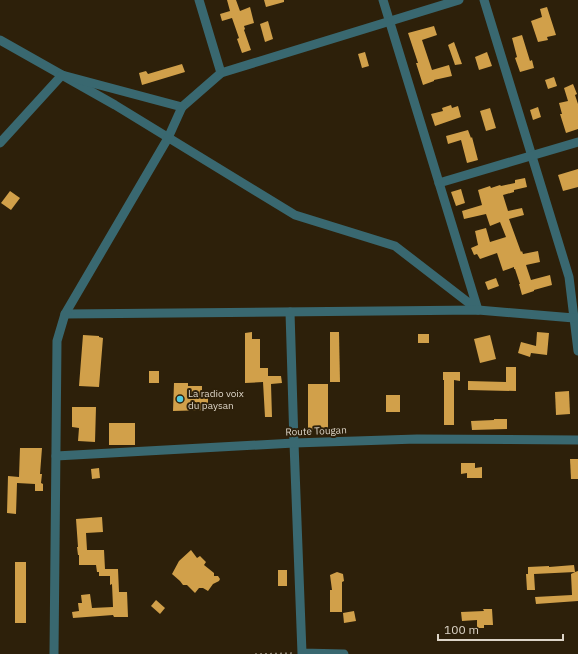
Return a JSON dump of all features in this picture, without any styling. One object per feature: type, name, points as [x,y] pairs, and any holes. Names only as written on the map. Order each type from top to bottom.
[{"type":"street","points":[[199,0],[222,73]]},
{"type":"street","points":[[383,0],[478,310]]},
{"type":"street","points":[[54,654],[57,341],[65,314],[168,138],[182,107],[222,73],[459,0]]},
{"type":"street","points":[[484,0],[569,277],[578,351]]},
{"type":"street","points":[[0,40],[115,105],[295,215],[395,246],[478,310]]},
{"type":"street","points":[[62,75],[182,107]]},
{"type":"street","points":[[0,143],[62,75]]},
{"type":"street","points":[[439,183],[578,142]]},
{"type":"street","points":[[65,314],[478,310],[574,318]]},
{"type":"street","points":[[290,312],[302,653],[344,654]]},
{"type":"street","name":"Route Tougan","points":[[56,456],[294,442],[418,439],[578,440]]},
{"type":"path","points":[[254,654],[302,653]]},
{"type":"building","points":[[227,0],[236,0],[240,11],[250,7],[254,23],[244,26],[244,30],[251,50],[242,53],[237,39],[239,38],[232,18],[222,21],[220,14],[230,11]]},
{"type":"building","points":[[264,0],[284,0],[284,2],[266,7]]},
{"type":"building","points":[[547,7],[556,35],[547,37],[548,40],[538,42],[531,21],[542,17],[540,9]]},
{"type":"building","points":[[268,21],[273,39],[265,42],[260,24]]},
{"type":"building","points":[[434,26],[437,35],[422,40],[432,70],[449,65],[452,76],[434,80],[423,85],[416,63],[418,63],[408,33]]},
{"type":"building","points":[[522,35],[530,61],[532,60],[534,68],[520,72],[515,58],[517,57],[512,38]]},
{"type":"building","points":[[454,42],[462,64],[455,65],[448,45]]},
{"type":"building","points":[[365,52],[369,66],[362,68],[358,54]]},
{"type":"building","points":[[487,52],[492,66],[479,70],[475,57]]},
{"type":"building","points":[[182,64],[185,72],[142,85],[139,73],[146,71],[148,74]]},
{"type":"building","points":[[554,77],[557,86],[548,89],[545,80]]},
{"type":"building","points":[[573,84],[577,94],[575,95],[578,104],[578,129],[566,133],[560,114],[562,114],[559,103],[568,101],[564,88]]},
{"type":"building","points":[[451,105],[452,108],[458,106],[461,117],[435,126],[431,114],[443,111],[442,108]]},
{"type":"building","points":[[538,107],[541,117],[533,120],[530,110]]},
{"type":"building","points":[[490,108],[496,128],[486,131],[480,111]]},
{"type":"building","points":[[468,130],[471,138],[472,137],[478,160],[467,163],[461,140],[448,144],[446,136]]},
{"type":"building","points":[[578,169],[578,187],[563,191],[558,175]]},
{"type":"building","points":[[525,178],[527,187],[514,190],[514,192],[503,195],[508,211],[522,208],[524,215],[509,219],[521,252],[522,251],[523,254],[538,251],[540,262],[526,265],[531,280],[550,275],[552,285],[522,295],[514,267],[503,271],[497,253],[480,259],[477,254],[474,255],[471,248],[478,245],[475,231],[486,228],[490,242],[506,237],[500,222],[490,226],[486,214],[464,219],[462,211],[482,205],[478,190],[490,186],[491,188],[515,183],[515,180]]},
{"type":"building","points":[[461,189],[465,203],[456,206],[451,192]]},
{"type":"building","points":[[10,191],[20,198],[11,210],[1,203]]},
{"type":"building","points":[[496,278],[499,286],[488,290],[485,282]]},
{"type":"building","points":[[252,332],[252,339],[260,339],[260,368],[268,368],[268,376],[281,376],[282,383],[271,384],[272,417],[265,417],[263,382],[245,383],[245,333]]},
{"type":"building","points":[[330,332],[339,332],[340,382],[330,382]]},
{"type":"building","points":[[537,332],[549,333],[547,355],[531,353],[530,357],[518,353],[521,342],[536,346]]},
{"type":"building","points":[[418,334],[429,334],[429,343],[418,343]]},
{"type":"building","points":[[83,335],[99,336],[103,338],[99,387],[79,386]]},
{"type":"building","points":[[490,335],[496,359],[480,363],[474,339]]},
{"type":"building","points":[[506,367],[516,367],[516,391],[468,390],[468,381],[506,382]]},
{"type":"building","points":[[149,371],[159,371],[159,383],[149,383]]},
{"type":"building","points":[[443,372],[460,372],[460,381],[454,380],[454,425],[444,425]]},
{"type":"building","points":[[174,383],[188,383],[188,386],[202,386],[202,391],[208,391],[208,410],[173,411]]},
{"type":"building","points":[[308,384],[328,384],[328,430],[308,430]]},
{"type":"building","points":[[569,391],[570,414],[556,415],[555,392]]},
{"type":"building","points":[[386,395],[400,395],[400,412],[386,412]]},
{"type":"building","points":[[72,407],[96,407],[95,442],[78,441],[79,428],[72,427]]},
{"type":"building","points":[[507,419],[507,429],[472,430],[471,421]]},
{"type":"building","points":[[109,423],[135,423],[135,445],[109,445]]},
{"type":"building","points":[[20,448],[42,448],[40,474],[42,474],[41,483],[43,484],[43,491],[35,491],[35,484],[17,483],[16,514],[7,513],[8,476],[19,477]]},
{"type":"building","points":[[570,459],[578,459],[578,479],[571,479]]},
{"type":"building","points":[[461,463],[475,463],[475,468],[482,467],[482,478],[467,478],[467,473],[461,474]]},
{"type":"building","points":[[99,468],[100,478],[92,479],[91,469]]},
{"type":"building","points":[[102,517],[103,532],[86,533],[87,550],[104,550],[105,569],[118,569],[119,592],[127,592],[128,617],[114,617],[113,615],[73,618],[72,612],[79,611],[78,603],[82,603],[81,595],[90,594],[92,608],[113,607],[112,584],[110,585],[110,576],[99,576],[96,565],[79,565],[76,519]]},
{"type":"building","points":[[191,550],[197,558],[200,556],[206,562],[204,565],[214,573],[214,576],[218,576],[220,579],[213,584],[208,591],[203,588],[199,588],[195,593],[187,585],[183,585],[172,574],[179,561]]},
{"type":"building","points":[[15,562],[26,562],[26,623],[15,623]]},
{"type":"building","points":[[574,565],[575,572],[534,574],[535,590],[527,590],[526,574],[528,574],[528,567]]},
{"type":"building","points":[[278,570],[287,570],[287,586],[278,586]]},
{"type":"building","points":[[578,571],[578,601],[536,604],[535,597],[572,595],[571,574]]},
{"type":"building","points":[[337,572],[343,574],[344,581],[342,582],[342,612],[330,612],[330,590],[332,590],[330,575]]},
{"type":"building","points":[[156,600],[165,608],[160,614],[151,606]]},
{"type":"building","points":[[483,609],[492,609],[493,625],[484,625],[484,628],[477,628],[477,620],[462,621],[461,612],[484,611]]},
{"type":"building","points":[[354,611],[356,621],[344,623],[343,613]]},
{"type":"place","name":"La radio voix du paysan","points":[[180,399]]}]
